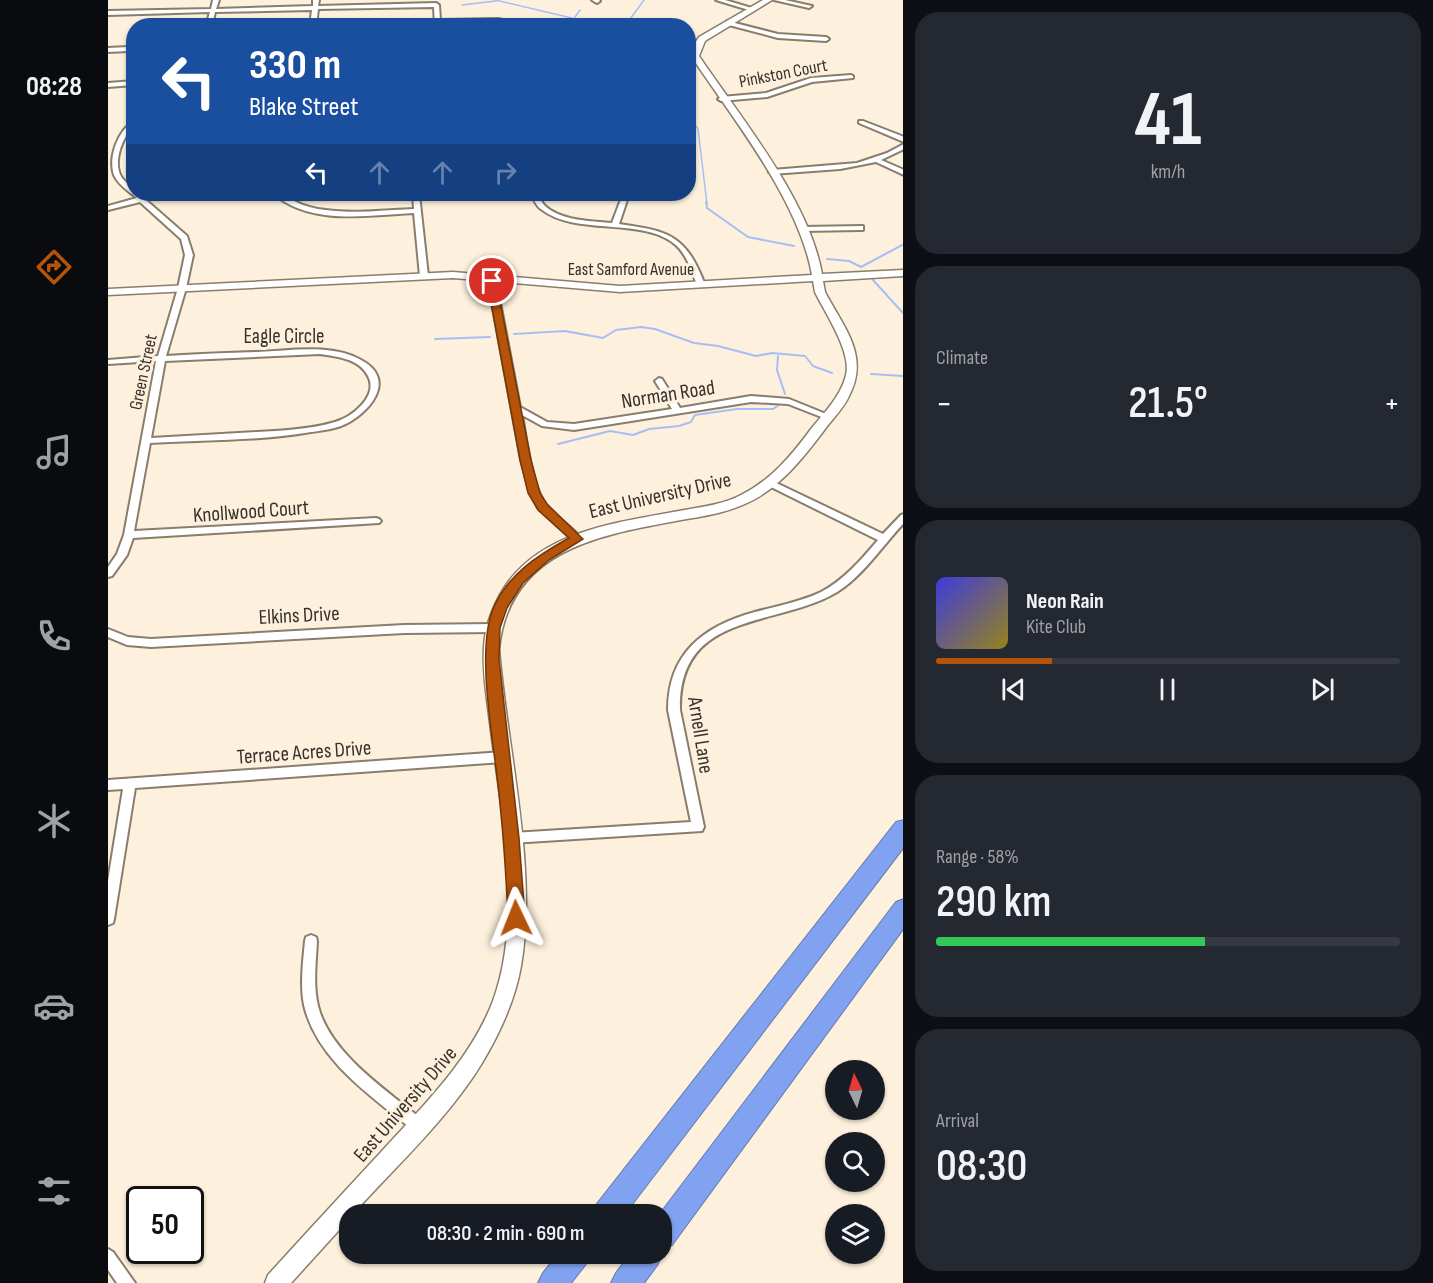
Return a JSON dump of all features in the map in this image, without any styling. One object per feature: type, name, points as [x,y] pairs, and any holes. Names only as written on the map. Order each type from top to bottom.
[{"type":"highway","points":[[614,1204],[903,829]]},
{"type":"highway","points":[[672,1221],[903,909]]},
{"type":"highway","points":[[554,1283],[568,1264]]},
{"type":"highway","points":[[626,1283],[640,1264]]},
{"type":"main road","name":"East University Drive","points":[[696,49],[702,39],[768,0]]},
{"type":"main road","name":"East University Drive","points":[[276,1283],[454,1088],[469,1068],[492,1026],[504,997],[516,930],[512,838],[492,659],[494,628],[500,607],[518,580],[544,557],[577,539],[608,529],[730,505],[747,498],[770,483],[846,392],[853,366],[849,347],[821,296],[816,279],[814,256],[803,229],[787,195],[772,172],[696,66]]},
{"type":"main road","name":"East Samford Avenue","points":[[108,292],[424,276],[490,276],[594,289],[903,273]]},
{"type":"street","points":[[212,18],[216,0]]},
{"type":"street","points":[[314,18],[316,0]]},
{"type":"street","points":[[719,0],[752,9]]},
{"type":"street","points":[[777,0],[808,6]]},
{"type":"street","points":[[108,13],[435,5],[437,18]]},
{"type":"street","points":[[727,23],[778,36],[826,39]]},
{"type":"street","points":[[108,50],[126,49]]},
{"type":"street","name":"Pinkston Court","points":[[721,99],[767,95],[811,80],[851,76]]},
{"type":"street","points":[[108,84],[126,83]]},
{"type":"street","points":[[861,122],[903,140]]},
{"type":"street","name":"Green Street","points":[[126,129],[115,166],[117,176],[126,185]]},
{"type":"street","points":[[772,172],[851,165],[877,160],[903,146]]},
{"type":"street","points":[[877,160],[903,173]]},
{"type":"street","points":[[108,208],[126,200]]},
{"type":"street","name":"Green Street","points":[[108,574],[122,555],[129,535],[161,359],[182,288],[189,255],[188,246],[174,228],[144,201]]},
{"type":"street","points":[[289,201],[299,207],[320,212],[417,211]]},
{"type":"street","points":[[416,201],[424,276]]},
{"type":"street","points":[[538,201],[541,207],[556,216],[653,231],[673,239],[688,255],[701,285]]},
{"type":"street","points":[[615,225],[624,201]]},
{"type":"street","points":[[803,229],[860,228]]},
{"type":"street","points":[[490,276],[534,493],[542,507],[577,539]]},
{"type":"street","name":"Eagle Circle","points":[[108,362],[303,352],[338,354],[360,362],[370,371],[375,381],[374,392],[364,408],[352,418],[316,430],[145,441]]},
{"type":"street","points":[[659,381],[678,411]]},
{"type":"street","name":"Norman Road","points":[[516,408],[545,424],[574,427],[751,399],[789,402],[827,416]]},
{"type":"street","points":[[770,483],[883,538]]},
{"type":"street","name":"Arnell Lane","points":[[512,838],[698,827],[674,709],[676,682],[682,665],[699,644],[724,627],[753,616],[814,599],[832,590],[864,563],[903,517]]},
{"type":"street","name":"Knollwood Court","points":[[129,535],[376,522]]},
{"type":"street","name":"Elkins Drive","points":[[108,633],[127,641],[151,643],[404,629],[494,628]]},
{"type":"street","name":"Terrace Acres Drive","points":[[108,785],[503,758]]},
{"type":"street","points":[[108,919],[130,783]]},
{"type":"street","points":[[311,941],[309,978],[311,1008],[323,1035],[341,1059],[418,1126]]},
{"type":"street","points":[[108,1257],[127,1283]]},
{"type":"waterway","points":[[495,0],[572,18]]},
{"type":"waterway","points":[[631,18],[644,0]]},
{"type":"waterway","points":[[462,5],[496,1]]},
{"type":"waterway","points":[[575,17],[580,10]]},
{"type":"waterway","points":[[696,126],[707,204]]},
{"type":"waterway","points":[[706,202],[707,208],[748,237],[794,246]]},
{"type":"waterway","points":[[827,259],[849,261],[861,267],[903,245]]},
{"type":"waterway","points":[[873,280],[903,313]]},
{"type":"waterway","points":[[514,334],[565,331],[603,338],[616,330],[641,327],[655,329],[694,343],[718,346],[756,356],[772,353],[805,356],[813,366],[832,373]]},
{"type":"waterway","points":[[435,339],[490,337]]},
{"type":"waterway","points":[[778,356],[777,370],[785,394]]},
{"type":"waterway","points":[[871,374],[903,376]]},
{"type":"waterway","points":[[558,444],[610,431],[633,435],[649,429],[679,426],[691,422],[695,415],[737,409],[773,409],[779,405]]},
{"type":"route","points":[[492,281],[534,493],[542,507],[577,539],[544,557],[511,588],[496,617],[492,638],[492,659],[512,838],[516,918]]}]
